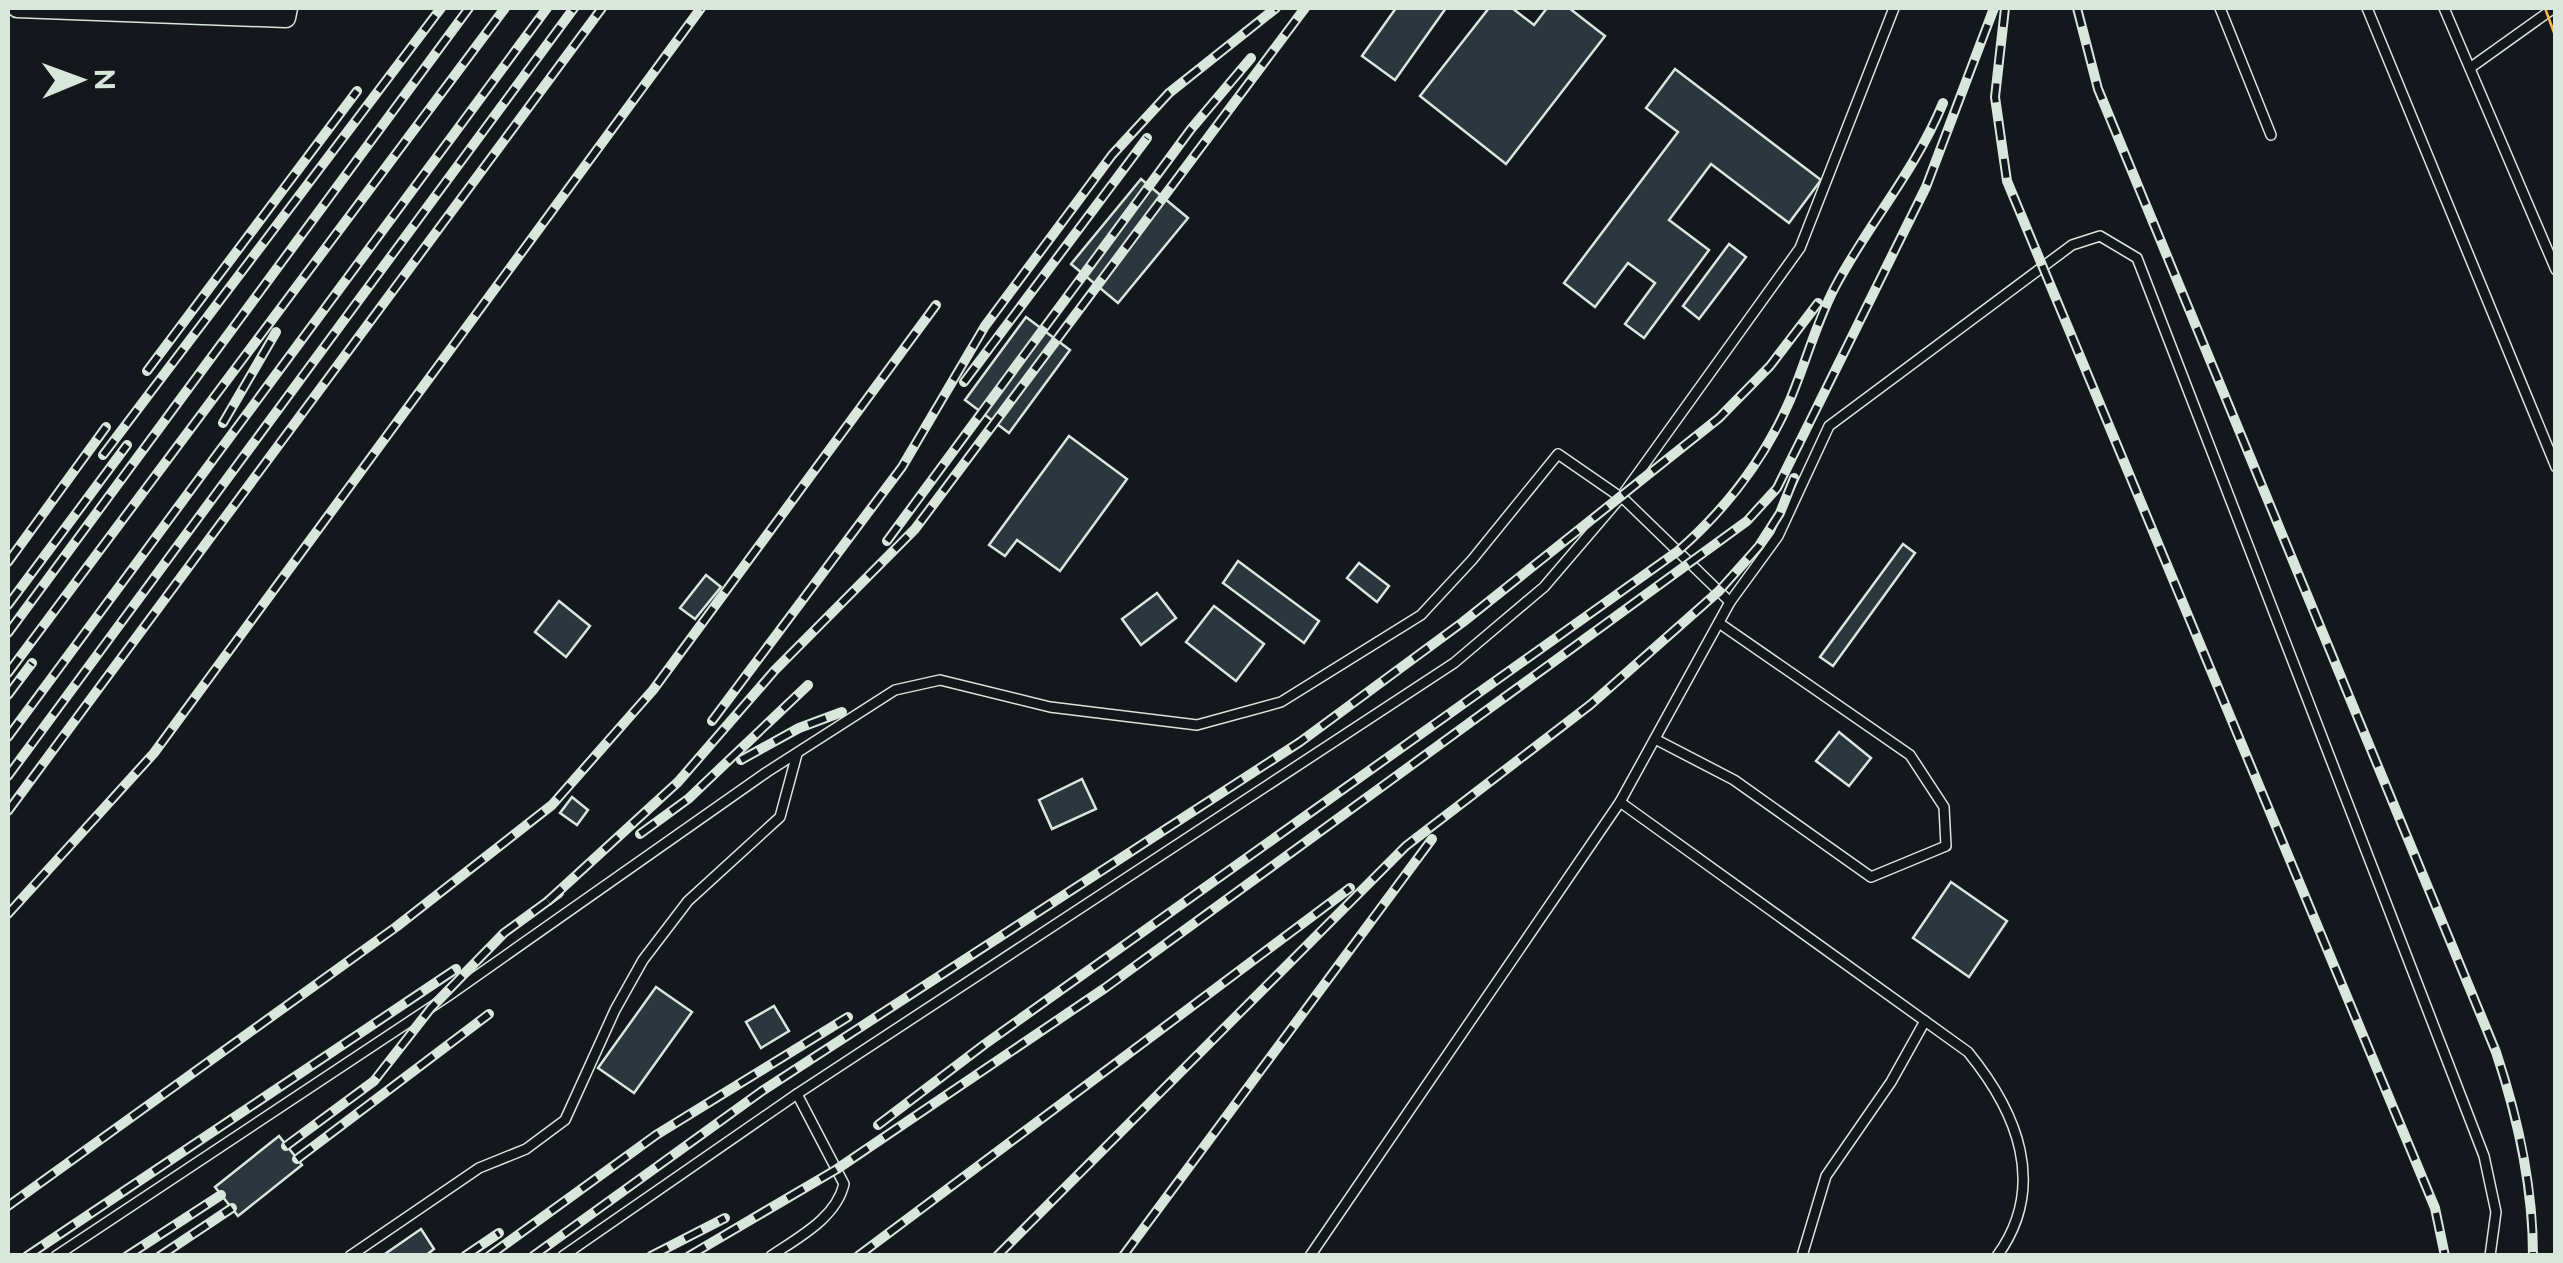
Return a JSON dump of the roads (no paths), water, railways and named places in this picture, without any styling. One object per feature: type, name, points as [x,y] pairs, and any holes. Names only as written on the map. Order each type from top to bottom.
[{"type":"street","points":[[17,8],[287,13]]},
{"type":"lane","points":[[563,1256],[797,1094],[1454,663],[1544,587],[1621,498],[1800,248],[1894,8]]},
{"type":"lane","points":[[2220,8],[2271,136]]},
{"type":"lane","points":[[2367,8],[2440,195],[2556,467]]},
{"type":"lane","points":[[2444,8],[2556,270]]},
{"type":"lane","points":[[2470,68],[2554,8]]},
{"type":"lane","points":[[1310,1256],[1620,802],[1730,602],[1778,536],[1829,426],[2072,246],[2100,236],[2137,258],[2484,1156],[2496,1212],[2490,1256]]},
{"type":"lane","points":[[56,1256],[448,996],[895,690],[940,680],[1050,707],[1197,726],[1281,702],[1421,615],[1472,560],[1558,454],[1621,498],[1730,602]]},
{"type":"lane","points":[[1654,739],[1734,780],[1871,877],[1946,846],[1944,807],[1910,756],[1719,623]]},
{"type":"lane","points":[[350,1256],[479,1168],[526,1148],[566,1120],[615,1010],[643,960],[688,901],[780,817],[798,753]]},
{"type":"lane","points":[[1620,802],[1968,1052],[1997,1088],[2019,1137],[2023,1194],[2015,1231],[1997,1256]]},
{"type":"lane","points":[[1802,1256],[1826,1176],[1891,1082],[1925,1022]]},
{"type":"lane","points":[[772,1256],[817,1224],[840,1199],[844,1184],[797,1094]]},
{"type":"railway","points":[[103,455],[441,8]]},
{"type":"railway","points":[[8,633],[469,8]]},
{"type":"railway","points":[[8,673],[505,8]]},
{"type":"railway","points":[[8,737],[547,8]]},
{"type":"railway","points":[[8,776],[574,8]]},
{"type":"railway","points":[[8,811],[602,8]]},
{"type":"railway","points":[[8,914],[154,753],[701,8]]},
{"type":"railway","points":[[712,721],[902,467],[985,326],[1112,155],[1169,93],[1276,8]]},
{"type":"railway","points":[[548,901],[678,782],[775,670],[915,529],[1305,8]]},
{"type":"railway","points":[[689,1256],[837,1169],[1105,988],[1747,521],[1777,488],[1926,187],[1994,8]]},
{"type":"railway","points":[[2005,8],[1995,97],[2007,181],[2435,1208],[2445,1256]]},
{"type":"railway","points":[[2077,8],[2098,89],[2496,1052],[2523,1152],[2533,1256]]},
{"type":"railway","points":[[887,541],[1191,129],[1251,58]]},
{"type":"railway","points":[[147,371],[357,91]]},
{"type":"railway","points":[[878,1125],[985,1044],[1696,535],[1743,482],[1768,443],[1790,400],[1835,287],[1919,151],[1943,103]]},
{"type":"railway","points":[[964,382],[1147,138]]},
{"type":"railway","points":[[533,1256],[762,1091],[1300,742],[1463,622],[1719,418],[1770,366],[1818,303]]},
{"type":"railway","points":[[8,1206],[396,927],[552,805],[653,690],[936,305]]},
{"type":"railway","points":[[223,423],[276,332]]},
{"type":"railway","points":[[8,562],[106,427]]},
{"type":"railway","points":[[8,605],[127,445]]},
{"type":"railway","points":[[997,1256],[1406,846],[1590,705],[1719,591],[1759,546],[1780,513],[1794,478]]},
{"type":"railway","points":[[8,695],[32,663]]},
{"type":"railway","points":[[640,834],[688,799],[808,685]]},
{"type":"railway","points":[[741,760],[799,728],[842,712]]},
{"type":"railway","points":[[1123,1256],[1432,839]]},
{"type":"railway","points":[[858,1256],[1350,888]]},
{"type":"railway","points":[[286,1146],[374,1081],[431,1008],[504,933],[559,893]]},
{"type":"railway","points":[[27,1256],[456,969]]},
{"type":"railway","points":[[297,1159],[489,1014]]},
{"type":"railway","points":[[489,1256],[656,1135],[848,1017]]},
{"type":"railway","points":[[127,1256],[221,1195]]},
{"type":"railway","points":[[160,1256],[232,1208]]},
{"type":"railway","points":[[651,1256],[725,1218]]},
{"type":"railway","points":[[465,1256],[499,1233]]}]
